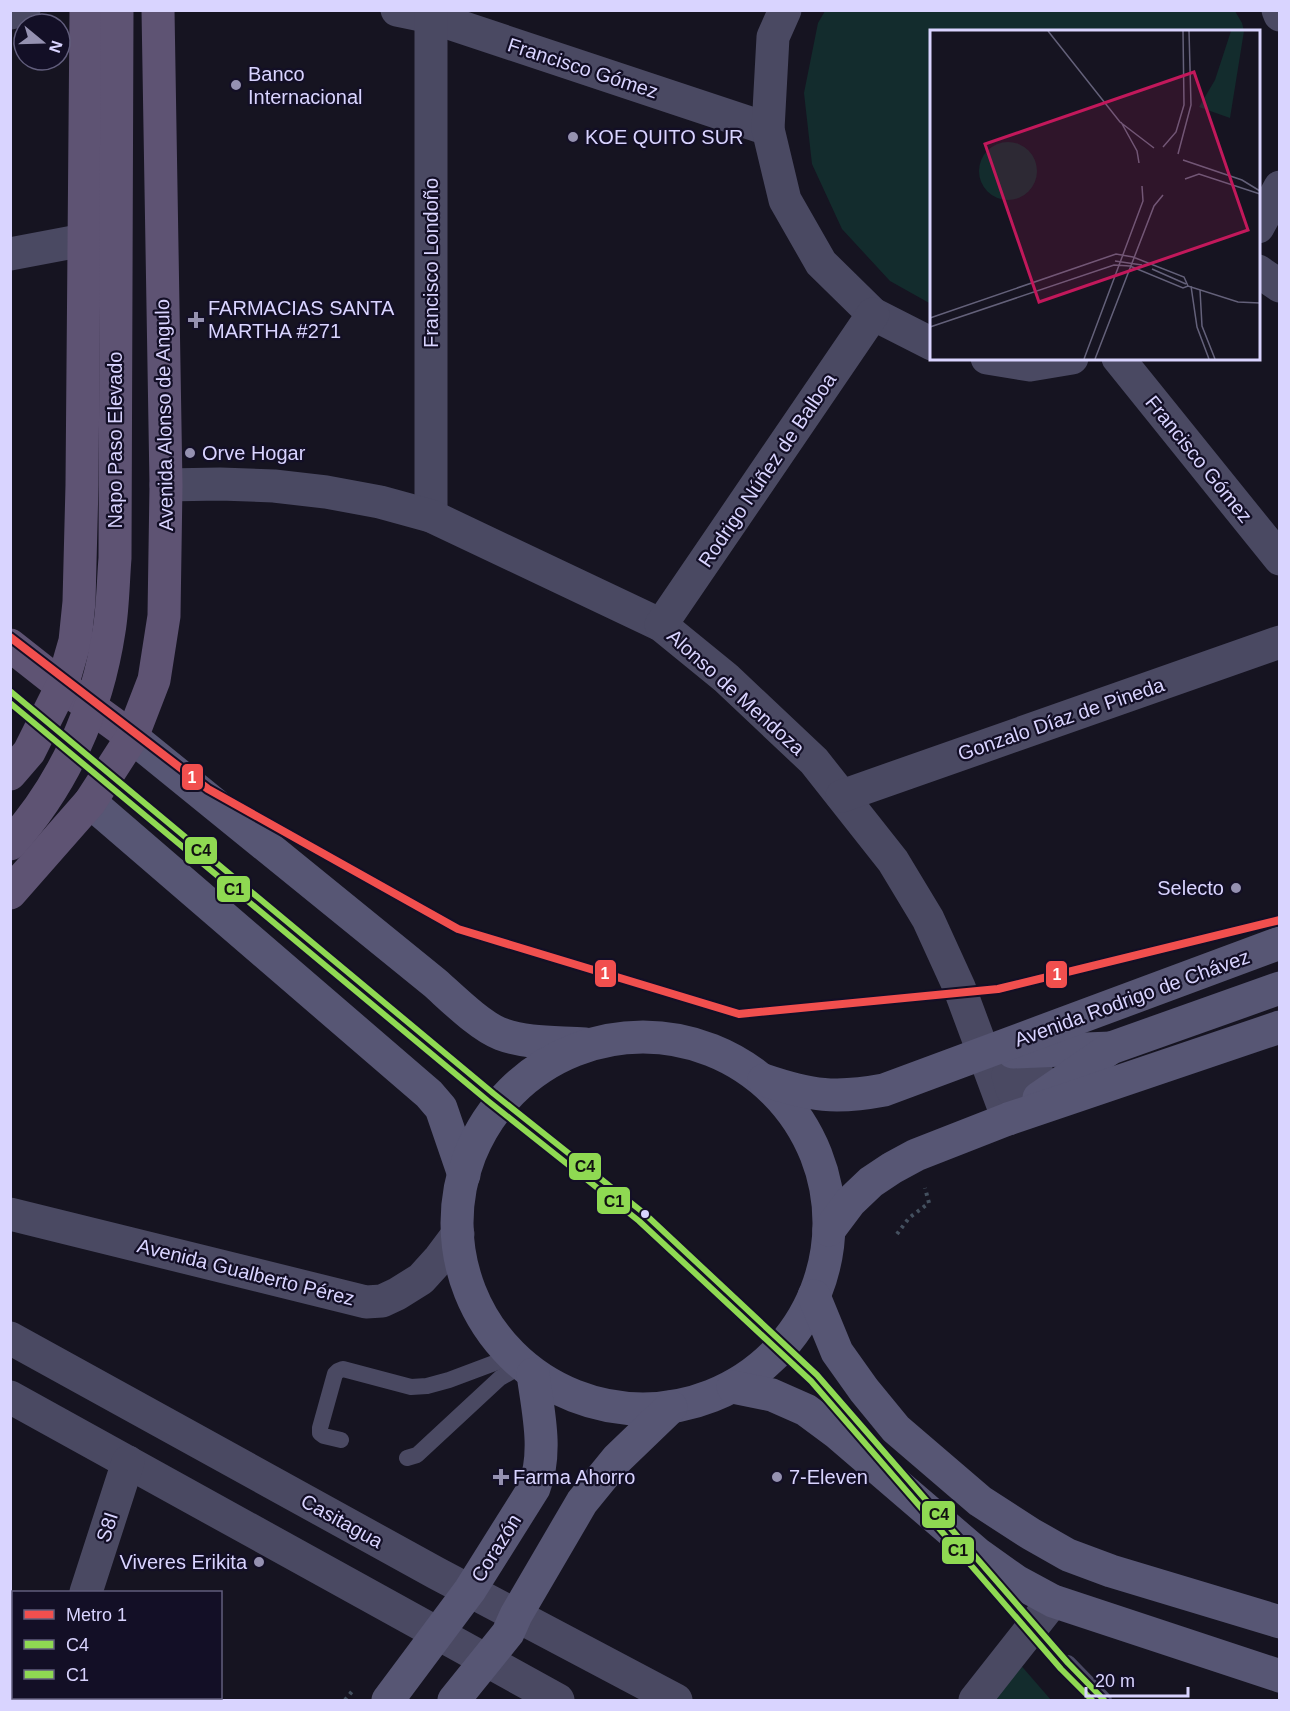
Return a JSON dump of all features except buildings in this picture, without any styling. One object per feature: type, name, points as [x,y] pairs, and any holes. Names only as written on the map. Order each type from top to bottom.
[{"type":"main road","points":[[86,10],[79,602],[75,641],[62,686],[17,754],[90,802],[429,1094],[441,1108],[464,1175]]},
{"type":"main road","name":"Napo Paso Elevado","points":[[10,844],[26,826],[60,777],[78,740],[99,675],[109,633],[115,558],[117,10]]},
{"type":"main road","name":"Avenida Alonso de Angulo","points":[[10,893],[90,802],[132,737],[154,680],[164,616],[166,485],[158,10]]},
{"type":"main road","points":[[10,645],[132,737],[435,983],[471,1015],[500,1034],[522,1040],[590,1044]]},
{"type":"main road","name":"Avenida Rodrigo de Chávez","points":[[764,1080],[794,1091],[826,1096],[855,1095],[884,1090],[1280,944]]},
{"type":"main road","name":"Avenida Rodrigo de Chávez","points":[[1008,1119],[1111,1048],[1280,988]]},
{"type":"main road","name":"Avenida Rodrigo de Chávez","points":[[829,1230],[850,1202],[871,1182],[916,1155],[1008,1119],[1280,1027]]},
{"type":"main road","points":[[635,1036],[682,1040],[726,1054],[764,1080],[793,1111],[814,1148],[826,1188],[829,1230],[825,1263],[814,1296],[781,1348],[733,1387],[703,1400],[671,1407],[623,1409],[585,1400],[575,1397],[523,1365],[490,1330],[474,1300],[463,1268],[458,1234],[458,1204],[464,1175],[477,1140],[497,1108],[524,1080],[555,1059],[590,1044],[635,1036]]},
{"type":"main road","name":"Avenida Rodrigo de Chávez","points":[[984,1053],[1111,1048]]},
{"type":"main road","points":[[814,1296],[837,1352],[864,1390],[896,1429],[980,1501],[1030,1534],[1068,1555],[1111,1571],[1280,1622]]},
{"type":"main road","name":"Corazón","points":[[388,1701],[470,1590],[534,1488],[539,1475],[542,1443],[523,1365]]},
{"type":"main road","points":[[733,1387],[772,1395],[806,1410],[837,1433],[978,1554],[1016,1581],[1053,1601],[1280,1676]]},
{"type":"main road","points":[[454,1701],[508,1633],[516,1615],[582,1502],[617,1459],[671,1407]]},
{"type":"street","points":[[10,13],[24,10]]},
{"type":"street","name":"Francisco Gómez","points":[[397,10],[431,14],[768,129]]},
{"type":"street","points":[[785,10],[773,37],[768,129],[785,200],[821,263],[873,314],[930,343]]},
{"type":"street","points":[[1278,10],[1280,15]]},
{"type":"street","name":"Francisco Londoño","points":[[431,14],[431,516]]},
{"type":"street","points":[[1260,223],[1280,187]]},
{"type":"street","points":[[10,254],[84,240]]},
{"type":"street","points":[[1260,272],[1280,286]]},
{"type":"street","name":"Rodrigo Núñez de Balboa","points":[[661,625],[873,314]]},
{"type":"street","points":[[999,360],[1030,365],[1060,360]]},
{"type":"street","name":"Francisco Gómez","points":[[1120,360],[1280,560]]},
{"type":"street","name":"Alonso de Mendoza","points":[[166,485],[219,484],[326,492],[380,502],[431,516],[661,625],[726,678],[814,761],[893,861],[927,919],[959,987],[1008,1119]]},
{"type":"street","name":"Gonzalo Díaz de Pineda","points":[[842,796],[1280,642]]},
{"type":"street","name":"Avenida Gualberto Pérez","points":[[10,1214],[366,1302],[382,1301],[421,1279],[458,1234]]},
{"type":"street","name":"Casitagua","points":[[10,1338],[676,1701]]},
{"type":"street","points":[[10,1396],[558,1701]]},
{"type":"street","name":"S8I","points":[[87,1591],[128,1462]]},
{"type":"street","points":[[975,1701],[1053,1601]]},
{"type":"lane","points":[[341,1440],[324,1436],[320,1433],[320,1428],[335,1374],[342,1369],[411,1387],[427,1386],[523,1365]]},
{"type":"lane","points":[[407,1458],[417,1455],[500,1378],[523,1365]]},
{"type":"lane","points":[[1068,1663],[1104,1701]]},
{"type":"path","points":[[897,1234],[909,1218],[929,1203]]},
{"type":"green space","points":[[825,11],[1235,11],[1244,30],[930,30],[930,303],[890,281],[842,229],[812,164],[804,93],[818,23]]},
{"type":"green space","points":[[1018,1662],[1051,1700],[988,1700]]},
{"type":"metro line","name":"1","points":[[10,637],[208,789],[458,929],[739,1014],[998,989],[1280,920]]},
{"type":"transit line","name":"C4","points":[[10,691],[494,1094],[645,1214],[817,1375],[1068,1663],[1104,1700]]},
{"type":"transit line","name":"C1","points":[[10,703],[488,1101],[639,1221],[811,1381],[1061,1669],[1092,1700]]},
{"type":"place","name":"Banco Internacional","points":[[236,85]]},
{"type":"place","name":"KOE QUITO SUR","points":[[573,137]]},
{"type":"place","name":"FARMACIAS SANTA MARTHA #271","points":[[196,320]]},
{"type":"place","name":"Orve Hogar","points":[[190,453]]},
{"type":"place","name":"Selecto","points":[[1236,888]]},
{"type":"place","name":"Farma Ahorro","points":[[501,1477]]},
{"type":"place","name":"7-Eleven","points":[[777,1477]]},
{"type":"place","name":"Viveres Erikita","points":[[259,1562]]}]
